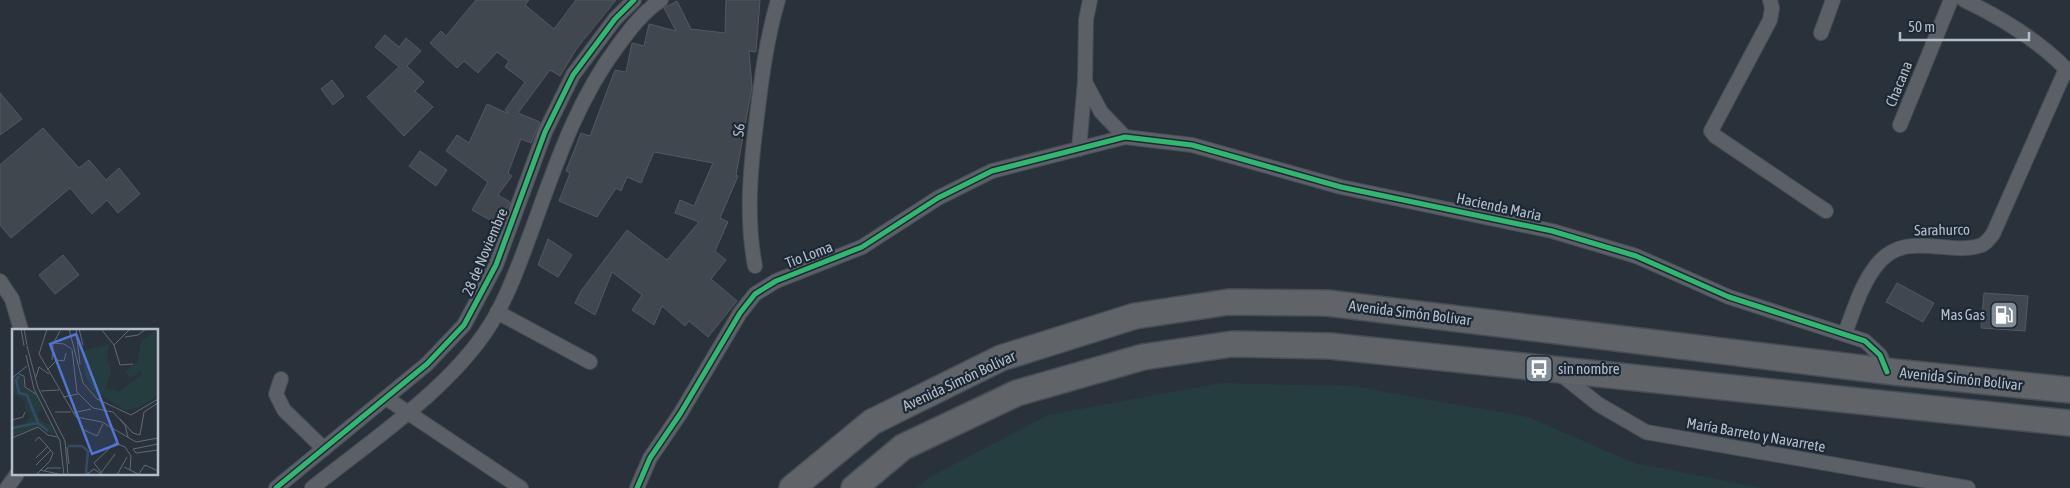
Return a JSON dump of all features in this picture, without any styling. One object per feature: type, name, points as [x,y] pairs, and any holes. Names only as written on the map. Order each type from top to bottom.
[{"type":"highway","name":"Avenida Simón Bolívar","points":[[792,488],[872,422],[1001,358],[1135,316],[1229,302],[1327,303],[1888,372],[2070,390]]},
{"type":"highway","points":[[854,488],[903,447],[1017,393],[1142,357],[1232,344],[1330,346],[2070,423]]},
{"type":"street","name":"28 de Noviembre","points":[[276,488],[427,364],[464,325],[496,265],[545,132],[569,82],[592,47],[634,0]]},
{"type":"street","points":[[312,488],[405,413],[458,367],[479,340],[498,312],[516,272],[565,141],[597,75],[632,26],[661,0]]},
{"type":"street","name":"S6","points":[[755,266],[749,210],[750,176],[762,64],[778,0]]},
{"type":"street","points":[[1079,149],[1086,20],[1090,0]]},
{"type":"street","points":[[1770,0],[1772,8],[1770,20],[1711,130],[1715,136],[1826,211]]},
{"type":"street","points":[[1821,33],[1833,0]]},
{"type":"street","name":"Chacana","points":[[1900,125],[1951,0]]},
{"type":"street","points":[[1964,0],[2018,31],[2048,52],[2068,71]]},
{"type":"street","name":"Sarahurco","points":[[1845,333],[1876,264],[1892,251],[1915,245],[1972,246],[1984,244],[1993,234],[2068,71]]},
{"type":"street","points":[[1084,81],[1101,112],[1125,137]]},
{"type":"street","name":"Hacienda Maria","points":[[1079,149],[1125,137],[1192,145],[1341,187],[1552,230],[1636,256],[1728,297],[1845,333],[1865,341],[1880,355],[1888,372]]},
{"type":"street","name":"Tio Loma","points":[[637,488],[650,458],[680,414],[740,313],[756,294],[776,281],[862,247],[938,198],[992,171],[1079,149]]},
{"type":"street","points":[[0,281],[12,299],[22,329]]},
{"type":"street","points":[[498,312],[590,362]]},
{"type":"street","name":"María Barreto y Navarrete","points":[[1556,371],[1598,404],[1646,432],[1968,488]]},
{"type":"street","points":[[281,379],[276,394],[284,410],[324,449]]},
{"type":"street","points":[[386,398],[405,413],[521,488]]},
{"type":"street","points":[[7,488],[16,476]]},
{"type":"green space","points":[[1220,383],[1352,386],[1528,417],[1634,463],[1763,488],[917,488],[930,477],[1048,415]]},
{"type":"building","points":[[476,0],[529,0],[525,5],[554,29],[576,0],[616,0],[577,48],[560,76],[550,70],[518,113],[540,122],[531,143],[521,139],[508,173],[512,176],[498,195],[510,202],[499,225],[472,210],[488,182],[446,151],[457,135],[469,143],[487,104],[509,114],[505,110],[525,82],[505,67],[509,61],[497,52],[478,73],[464,61],[457,68],[430,43],[441,31],[446,36]]},
{"type":"building","points":[[726,0],[760,0],[756,52],[749,51],[752,87],[736,175],[738,176],[720,218],[728,222],[715,251],[726,260],[711,279],[737,301],[708,337],[689,321],[685,326],[662,306],[654,325],[632,310],[642,295],[612,272],[595,315],[575,303],[581,291],[627,230],[667,260],[699,222],[675,213],[680,200],[694,206],[713,163],[654,152],[641,183],[627,177],[621,191],[616,188],[597,217],[559,201],[570,173],[566,171],[581,133],[590,136],[615,70],[626,72],[632,43],[644,46],[649,24],[676,31],[664,8],[677,1],[691,29],[725,33]]},
{"type":"building","points":[[385,35],[399,47],[406,38],[421,51],[407,66],[424,82],[415,91],[433,107],[404,136],[367,97],[399,67],[375,47]]},
{"type":"building","points":[[332,80],[344,96],[333,105],[321,89]]},
{"type":"building","points":[[0,93],[22,119],[0,135]]},
{"type":"building","points":[[43,128],[79,168],[89,160],[106,180],[119,168],[140,194],[118,213],[107,200],[92,214],[70,188],[11,238],[0,225],[0,165]]},
{"type":"building","points":[[420,151],[447,170],[436,186],[409,166]]},
{"type":"building","points":[[548,239],[572,255],[558,277],[538,265]]},
{"type":"building","points":[[63,255],[79,275],[55,294],[39,275]]},
{"type":"building","name":"Mas Gas","points":[[1897,283],[1934,303],[1923,322],[1886,302]]},
{"type":"building","name":"Mas Gas","points":[[1984,293],[2028,296],[2025,331],[1981,328]]},
{"type":"cycle path","points":[[276,488],[427,364],[464,325],[496,265],[545,132],[573,75],[615,19],[634,0]]},
{"type":"cycle path","points":[[637,488],[650,458],[680,414],[740,313],[755,294],[776,281],[862,247],[938,198],[992,171],[1125,137],[1192,145],[1341,187],[1552,231],[1636,256],[1729,297],[1865,341],[1880,355],[1887,372]]},
{"type":"place","name":"Mas Gas","points":[[2004,315]]},
{"type":"place","name":"sin nombre","points":[[1539,369]]}]
